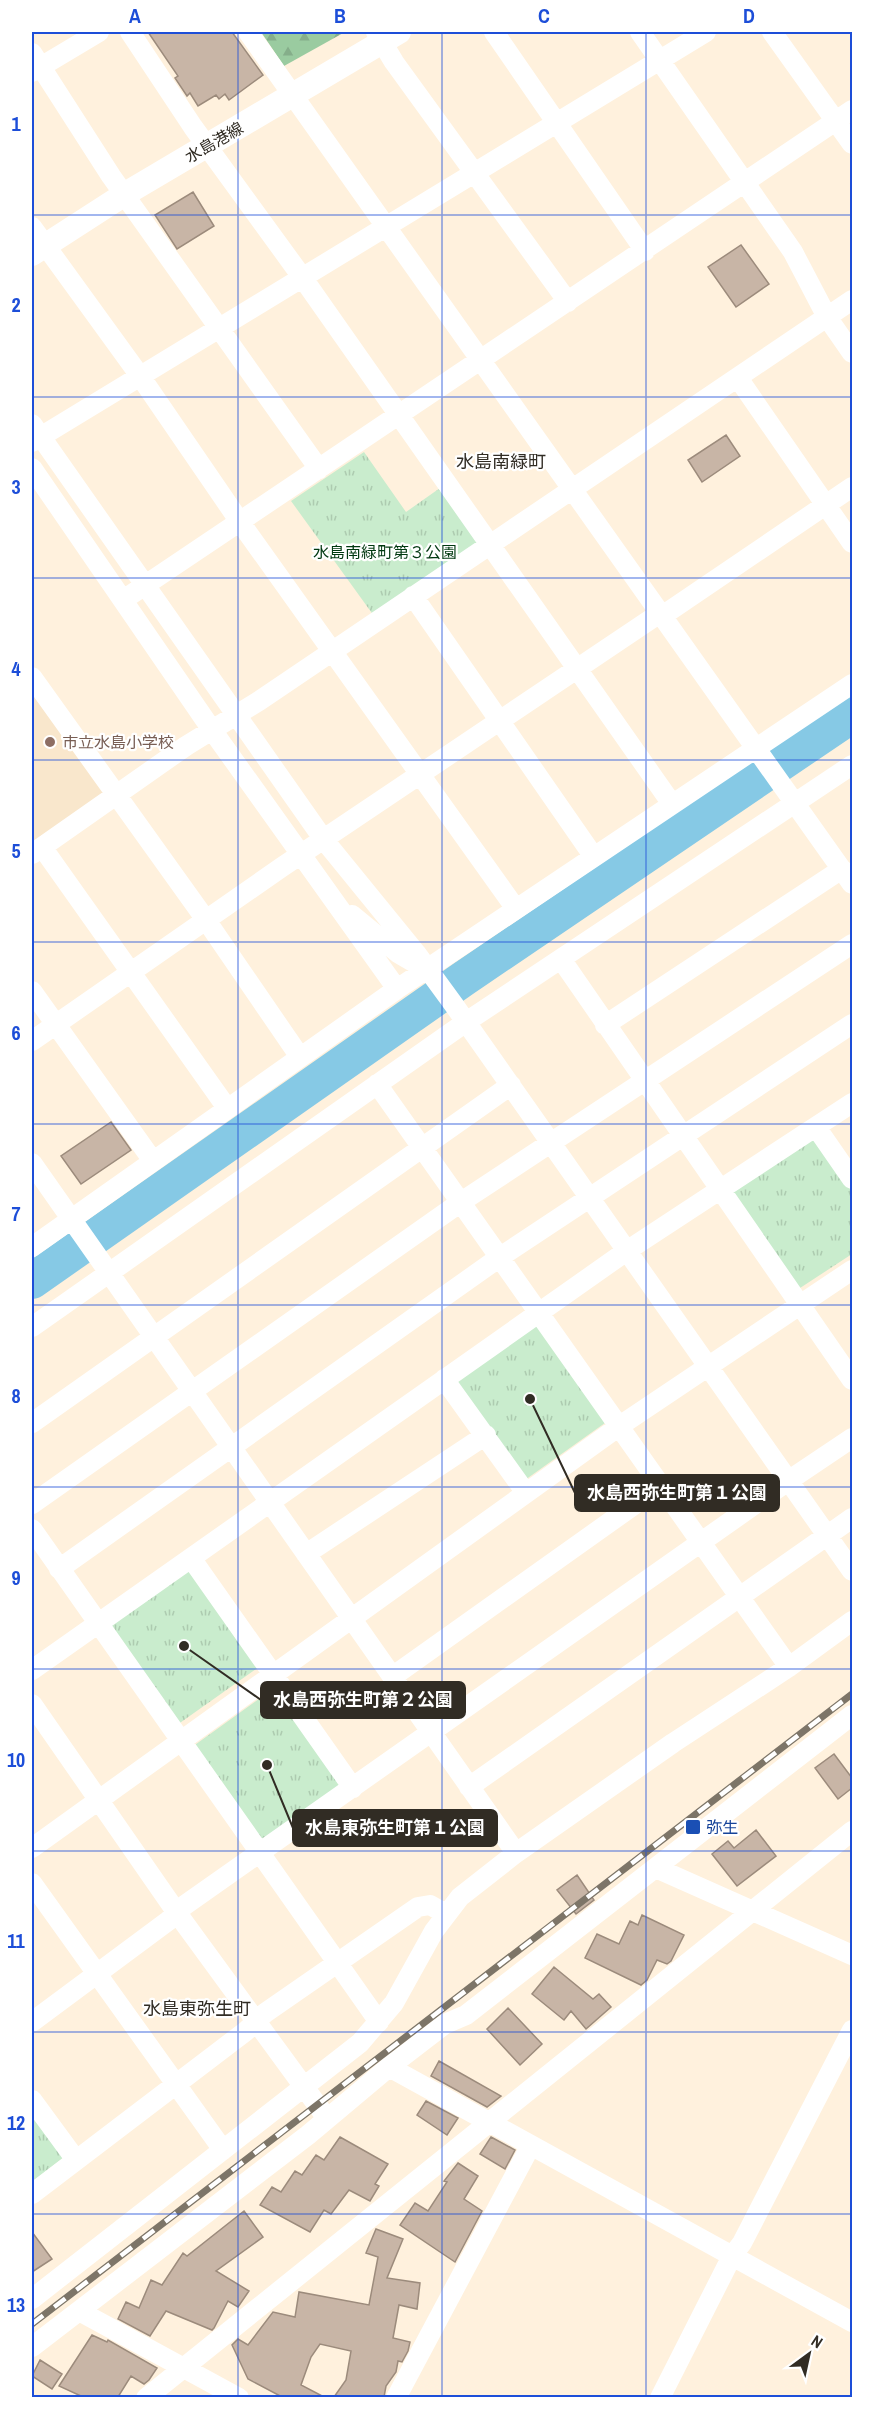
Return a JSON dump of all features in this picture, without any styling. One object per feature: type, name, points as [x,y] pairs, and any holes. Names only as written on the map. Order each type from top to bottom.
[{"type":"main road","name":"水島港線","points":[[36,242],[125,194],[292,97],[386,35]]},
{"type":"street","points":[[99,32],[34,64],[318,469]]},
{"type":"street","points":[[130,32],[207,146],[302,277],[672,804]]},
{"type":"street","points":[[248,32],[847,877],[605,1025]]},
{"type":"street","points":[[494,32],[645,251]]},
{"type":"street","points":[[640,32],[794,252],[827,317],[852,353]]},
{"type":"street","points":[[706,32],[140,376],[34,434],[145,585],[324,840],[454,1005],[852,1571]]},
{"type":"street","points":[[772,32],[852,144]]},
{"type":"street","points":[[386,35],[475,172],[568,302]]},
{"type":"street","points":[[123,600],[746,184],[852,110]]},
{"type":"street","points":[[36,242],[140,376],[240,522],[516,909]]},
{"type":"street","points":[[227,1108],[130,973],[37,851],[212,730],[574,489],[852,300]]},
{"type":"street","points":[[738,378],[852,543]]},
{"type":"street","points":[[32,468],[212,730],[396,989]]},
{"type":"street","points":[[32,1041],[301,855],[852,487]]},
{"type":"street","points":[[412,596],[594,857]]},
{"type":"street","points":[[32,677],[206,920],[300,1058]]},
{"type":"street","points":[[32,1247],[396,989],[433,976],[516,909],[672,804],[761,754],[852,684]]},
{"type":"street","points":[[32,1327],[466,1022],[561,959],[792,798],[852,765]]},
{"type":"street","points":[[331,897],[398,953],[433,976]]},
{"type":"street","points":[[32,1504],[461,1202],[852,944]]},
{"type":"street","points":[[561,959],[800,1305],[849,1368]]},
{"type":"street","points":[[32,991],[153,1161]]},
{"type":"street","points":[[59,1569],[500,1257],[852,1024]]},
{"type":"street","points":[[377,1084],[621,1425],[789,1667]]},
{"type":"street","points":[[32,1423],[511,1085]]},
{"type":"street","points":[[32,1670],[628,1250],[852,1103]]},
{"type":"street","points":[[816,1127],[852,1179]]},
{"type":"street","points":[[32,1163],[516,1853]]},
{"type":"street","points":[[32,1848],[98,1798],[621,1425],[852,1270]]},
{"type":"street","points":[[444,1379],[526,1493]]},
{"type":"street","points":[[306,1554],[486,1435]]},
{"type":"street","points":[[32,2022],[259,1853],[852,1438]]},
{"type":"street","points":[[392,1677],[662,1485]]},
{"type":"street","points":[[469,1787],[852,1518]]},
{"type":"street","points":[[32,1529],[379,2022]]},
{"type":"street","points":[[191,1558],[353,1788]]},
{"type":"street","points":[[32,2299],[360,2043],[394,2003],[446,1914],[460,1897],[516,1853],[673,1743],[789,1667],[852,1621]]},
{"type":"street","points":[[32,1704],[177,1913],[326,2117]]},
{"type":"street","points":[[32,2347],[302,2139],[388,2067],[445,2024],[466,2014],[852,1715]]},
{"type":"street","points":[[146,2397],[852,1831]]},
{"type":"street","points":[[656,1868],[852,1955]]},
{"type":"street","points":[[32,1883],[223,2150]]},
{"type":"street","points":[[32,2194],[256,2022],[418,1907],[430,1905],[446,1914]]},
{"type":"street","points":[[660,2397],[852,2030]]},
{"type":"street","points":[[388,2067],[489,2120],[852,2322]]},
{"type":"street","points":[[32,2100],[76,2160]]},
{"type":"street","points":[[396,2397],[531,2145]]},
{"type":"street","points":[[79,2311],[239,2397]]},
{"type":"shaded area","name":"市立水島小学校","points":[[32,690],[106,794],[32,846]]},
{"type":"green space","points":[[261,32],[345,32],[284,66]]},
{"type":"green space","name":"水島南緑町第３公園","points":[[364,452],[406,512],[440,488],[478,544],[374,616],[291,501]]},
{"type":"green space","points":[[817,1136],[852,1186],[852,1254],[797,1290],[730,1192]]},
{"type":"green space","points":[[540,1322],[605,1423],[525,1480],[455,1380]]},
{"type":"green space","points":[[191,1568],[259,1667],[177,1725],[110,1626]]},
{"type":"green space","points":[[274,1688],[341,1787],[259,1842],[192,1747]]},
{"type":"green space","points":[[32,2111],[63,2158],[32,2182]]},
{"type":"building","points":[[148,32],[232,32],[263,75],[229,100],[225,94],[219,99],[216,95],[198,106],[190,93],[187,96],[175,78],[178,76]]},
{"type":"building","points":[[193,192],[214,226],[177,249],[155,215]]},
{"type":"building","points":[[741,245],[769,284],[736,307],[708,267]]},
{"type":"building","points":[[726,435],[740,456],[702,482],[688,460]]},
{"type":"building","points":[[111,1122],[131,1150],[81,1184],[61,1156]]},
{"type":"building","points":[[834,1754],[852,1778],[852,1788],[838,1799],[815,1768]]},
{"type":"building","points":[[756,1830],[776,1856],[737,1886],[712,1854],[728,1841],[734,1848]]},
{"type":"building","points":[[577,1875],[594,1900],[576,1914],[557,1890]]},
{"type":"building","points":[[642,1915],[684,1935],[671,1961],[667,1964],[657,1960],[647,1980],[641,1985],[585,1958],[597,1934],[619,1944],[630,1921],[638,1925]]},
{"type":"building","points":[[554,1967],[593,1999],[599,1994],[611,2007],[586,2029],[571,2011],[564,2020],[532,1994]]},
{"type":"building","points":[[508,2008],[542,2044],[520,2065],[487,2029]]},
{"type":"building","points":[[439,2061],[501,2096],[487,2107],[431,2076]]},
{"type":"building","points":[[426,2101],[458,2118],[447,2135],[417,2115]]},
{"type":"building","points":[[340,2137],[388,2164],[375,2184],[379,2186],[370,2201],[349,2190],[331,2214],[324,2210],[310,2232],[260,2205],[272,2187],[281,2192],[295,2171],[302,2175],[316,2155],[324,2160]]},
{"type":"building","points":[[491,2137],[515,2150],[505,2169],[480,2154]]},
{"type":"building","points":[[458,2163],[478,2176],[464,2199],[482,2211],[455,2262],[400,2225],[415,2203],[428,2211],[447,2182],[444,2181]]},
{"type":"building","points":[[244,2211],[263,2237],[216,2271],[249,2291],[238,2307],[228,2301],[212,2330],[166,2311],[150,2336],[118,2319],[126,2302],[139,2308],[151,2280],[162,2285],[183,2253],[187,2256]]},
{"type":"building","points":[[376,2229],[403,2239],[387,2278],[420,2283],[417,2309],[399,2305],[393,2338],[410,2342],[402,2362],[398,2361],[396,2372],[386,2386],[384,2397],[334,2397],[346,2380],[351,2351],[320,2344],[311,2357],[301,2385],[324,2397],[282,2397],[248,2379],[232,2345],[238,2339],[248,2345],[273,2312],[295,2317],[299,2292],[369,2305],[378,2257],[366,2253]]},
{"type":"building","points":[[32,2232],[52,2259],[32,2272]]},
{"type":"building","points":[[92,2335],[107,2342],[108,2340],[157,2368],[144,2384],[131,2376],[118,2397],[83,2397],[59,2386]]},
{"type":"building","points":[[40,2360],[62,2374],[52,2389],[32,2376]]},
{"type":"waterway","points":[[32,1281],[463,979],[852,715]]},
{"type":"waterway","points":[[32,1295],[462,992],[852,731]]},
{"type":"railway","points":[[32,2324],[852,1694]]},
{"type":"place","name":"市立水島小学校","points":[[50,742]]},
{"type":"place","name":"水島西弥生町第１公園","points":[[530,1399]]},
{"type":"place","name":"水島西弥生町第２公園","points":[[184,1646]]},
{"type":"place","name":"水島東弥生町第１公園","points":[[267,1765]]},
{"type":"place","name":"弥生","points":[[693,1827]]},
{"type":"district","name":"水島南緑町","points":[[501,461]]},
{"type":"district","name":"水島東弥生町","points":[[197,2008]]}]
